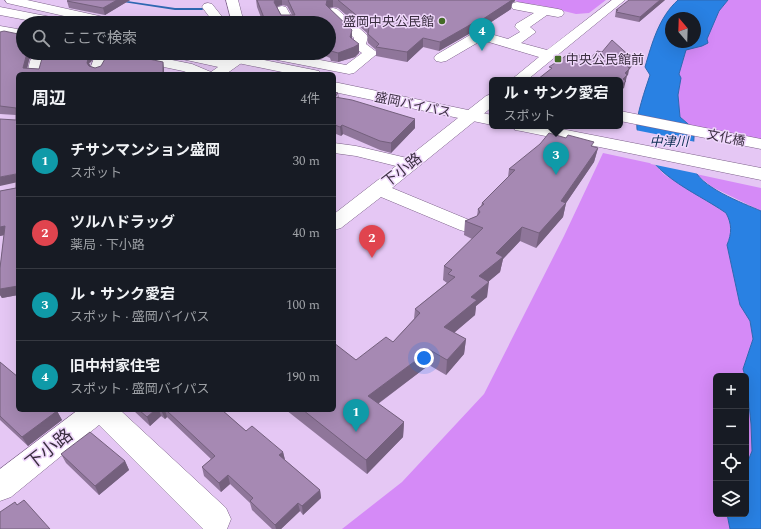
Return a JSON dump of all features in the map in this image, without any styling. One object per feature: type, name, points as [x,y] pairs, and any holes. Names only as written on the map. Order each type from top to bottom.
[{"type":"main road","points":[[11,0],[81,16]]},
{"type":"main road","points":[[232,0],[236,16]]},
{"type":"main road","points":[[522,77],[619,0]]},
{"type":"main road","points":[[208,7],[215,16]]},
{"type":"main road","points":[[282,10],[285,16]]},
{"type":"main road","points":[[0,11],[25,16]]},
{"type":"main road","points":[[528,28],[512,11],[545,11],[592,21]]},
{"type":"main road","points":[[510,44],[545,11]]},
{"type":"main road","points":[[298,60],[349,70],[371,53],[359,46],[361,37],[333,12]]},
{"type":"main road","points":[[528,28],[558,14]]},
{"type":"main road","points":[[0,18],[16,21]]},
{"type":"main road","points":[[0,30],[16,33]]},
{"type":"main road","points":[[441,58],[480,35],[548,55]]},
{"type":"main road","points":[[34,72],[38,60]]},
{"type":"main road","points":[[97,69],[100,60]]},
{"type":"main road","points":[[152,60],[187,67],[209,60]]},
{"type":"main road","points":[[220,72],[235,60]]},
{"type":"main road","points":[[238,60],[265,72]]},
{"type":"main road","points":[[241,60],[304,72]]},
{"type":"main road","name":"盛岡バイパス","points":[[336,78],[484,108]]},
{"type":"main road","name":"盛岡バイパス","points":[[336,88],[484,108]]},
{"type":"main road","name":"下小路","points":[[336,222],[484,108]]},
{"type":"main road","name":"文化橋","points":[[623,117],[761,144]]},
{"type":"main road","points":[[544,129],[603,137],[761,164]]},
{"type":"main road","points":[[582,129],[603,137],[761,174]]},
{"type":"main road","points":[[336,148],[356,151],[411,164]]},
{"type":"main road","points":[[379,189],[467,226]]},
{"type":"main road","name":"下小路","points":[[2,483],[95,412]]},
{"type":"main road","points":[[104,412],[215,519]]},
{"type":"shaded area","points":[[513,0],[606,0],[589,13],[576,14],[539,5],[516,3],[518,1]]},
{"type":"shaded area","points":[[728,0],[761,0],[761,141],[692,127],[680,117],[678,95],[681,78],[679,74],[686,50],[701,48],[701,43],[707,39],[719,11]]},
{"type":"shaded area","points":[[603,153],[654,164],[665,175],[726,213],[730,225],[730,236],[727,245],[740,304],[750,321],[753,339],[743,369],[744,373],[713,373],[713,517],[728,517],[730,529],[342,529],[402,482],[484,394],[564,236]]},
{"type":"shaded area","points":[[696,174],[761,188],[761,211],[712,187]]},
{"type":"shaded area","points":[[749,409],[751,424],[752,451],[749,458]]},
{"type":"water","name":"中津川","points":[[678,0],[728,0],[719,11],[707,39],[708,43],[701,46],[701,12],[667,12]]},
{"type":"water","name":"中津川","points":[[665,16],[665,48],[694,48],[686,50],[679,74],[681,78],[678,95],[680,117],[694,129],[693,166],[697,174],[703,181],[722,193],[761,211],[761,529],[730,529],[728,517],[749,517],[749,458],[752,451],[749,405],[749,373],[744,373],[743,369],[753,339],[750,321],[740,305],[727,245],[730,236],[729,221],[726,213],[685,188],[660,169],[650,158],[642,145],[637,129],[639,110],[650,75],[645,67],[650,49]]},
{"type":"pier","points":[[635,130],[696,142],[695,165],[699,174],[651,164],[641,146]]},
{"type":"building","points":[[117,0],[103,8],[67,1]]},
{"type":"building","points":[[257,0],[275,0],[274,2],[281,15],[295,15],[288,0],[327,0],[326,5],[352,30],[350,37],[359,44],[338,53],[336,52],[336,16],[263,16]]},
{"type":"building","points":[[338,0],[512,0],[480,21],[475,22],[440,42],[423,38],[407,52],[376,47],[379,44],[368,34],[369,28],[367,24]]},
{"type":"building","points":[[629,0],[660,0],[640,17],[616,12],[618,10],[616,10]]},
{"type":"building","points":[[4,31],[16,34],[16,60],[25,60],[23,68],[39,69],[42,60],[88,60],[87,63],[89,66],[95,68],[101,66],[104,60],[154,60],[163,62],[163,72],[16,72],[16,108],[0,106],[0,32]]},
{"type":"building","points":[[612,40],[634,60],[628,68],[630,68],[625,73],[627,75],[623,79],[623,77],[541,77],[552,68],[549,67],[570,53],[591,58],[597,51],[602,52]]},
{"type":"building","points":[[336,97],[352,100],[415,119],[391,143],[380,141],[342,125],[340,127],[336,125]]},
{"type":"building","points":[[0,119],[16,120],[16,174],[0,177]]},
{"type":"building","points":[[549,133],[566,138],[568,135],[594,142],[591,146],[598,148],[561,201],[566,203],[539,233],[522,227],[496,253],[503,257],[479,276],[489,282],[471,297],[477,300],[444,327],[466,339],[447,360],[430,350],[368,396],[404,422],[366,460],[306,412],[336,412],[336,345],[356,360],[386,337],[393,342],[420,313],[415,309],[455,277],[448,274],[452,270],[444,266],[483,228],[465,221],[477,216],[480,212],[478,209],[484,204],[482,203],[515,170],[509,169],[540,144]]},
{"type":"building","points":[[16,188],[16,286],[0,289],[0,268],[5,226],[0,227],[0,191]]},
{"type":"building","points":[[0,362],[16,375],[16,412],[56,412],[22,437],[0,416]]},
{"type":"building","points":[[141,412],[153,412],[147,417]]},
{"type":"building","points":[[168,412],[224,412],[246,431],[252,426],[283,452],[279,455],[320,490],[302,506],[298,503],[275,525],[250,501],[253,498],[228,475],[219,483],[202,467],[215,456]]},
{"type":"building","points":[[90,432],[125,461],[95,486],[61,454]]},
{"type":"building","points":[[24,500],[50,529],[0,529],[0,512],[15,502],[17,505]]},
{"type":"waterway","points":[[112,0],[175,9],[202,9]]},
{"type":"place","name":"盛岡中央公民館","points":[[442,21]]},
{"type":"place","name":"旧中村家住宅","points":[[482,51]]},
{"type":"place","name":"中央公民館前","points":[[558,59]]},
{"type":"place","name":"ル・サンク愛宕","points":[[556,175]]},
{"type":"place","name":"ツルハドラッグ","points":[[372,258]]},
{"type":"place","name":"チサンマンション盛岡","points":[[356,432]]}]
